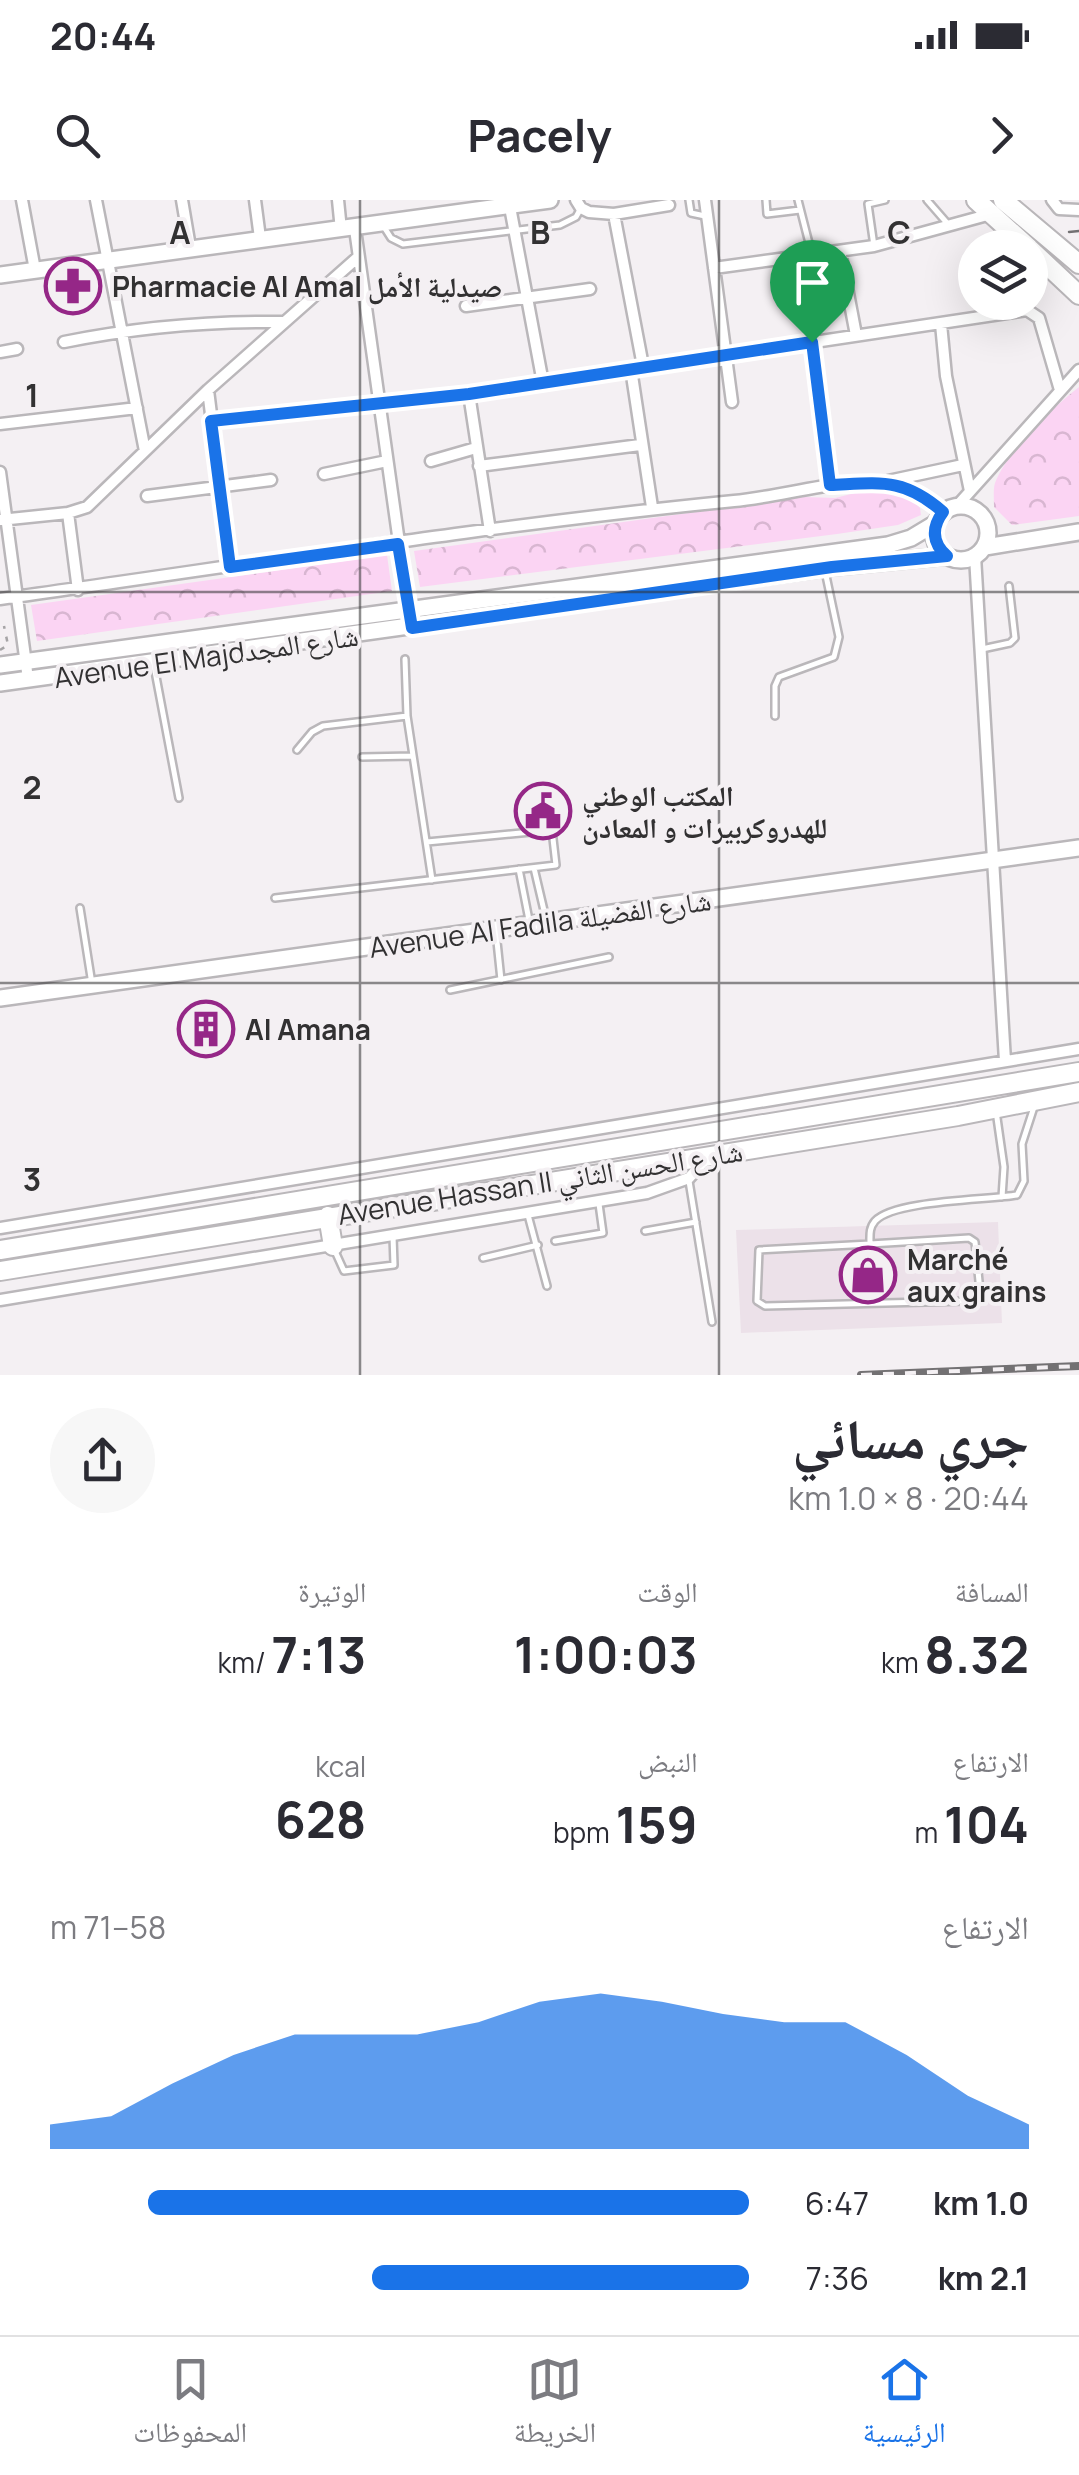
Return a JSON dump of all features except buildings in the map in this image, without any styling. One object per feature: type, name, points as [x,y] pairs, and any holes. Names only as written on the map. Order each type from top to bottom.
[{"type":"main road","points":[[0,275],[550,200]]},
{"type":"main road","points":[[976,200],[1000,204],[1079,264]]},
{"type":"main road","points":[[1000,204],[1017,230]]},
{"type":"main road","points":[[1048,266],[1079,295]]},
{"type":"main road","points":[[980,552],[988,532],[984,518],[972,508],[945,514],[937,545],[947,556],[966,560],[980,552],[1079,532]]},
{"type":"main road","name":"Avenue El Majdشارع المجد","points":[[0,665],[888,546],[912,538],[945,514]]},
{"type":"main road","name":"Avenue El Majdشارع المجد","points":[[0,683],[825,568],[947,556]]},
{"type":"main road","name":"Avenue Al Fadila شارع الفضيلة","points":[[0,998],[1079,848]]},
{"type":"main road","name":"Avenue Hassan II شارع الحسن الثاني","points":[[0,1250],[1079,1072]]},
{"type":"main road","name":"Avenue Hassan II شارع الحسن الثاني","points":[[0,1271],[996,1109],[1079,1092]]},
{"type":"main road","points":[[710,1112],[712,1133]]},
{"type":"main road","points":[[643,1123],[646,1143]]},
{"type":"main road","points":[[600,1130],[603,1151]]},
{"type":"main road","points":[[328,1216],[333,1246]]},
{"type":"street","points":[[22,200],[35,270]]},
{"type":"street","points":[[96,200],[145,451]]},
{"type":"street","points":[[182,200],[190,247]]},
{"type":"street","points":[[254,200],[260,238]]},
{"type":"street","points":[[338,200],[357,258],[412,628]]},
{"type":"street","points":[[706,200],[732,402]]},
{"type":"street","points":[[1052,200],[1059,209],[1079,210]]},
{"type":"street","points":[[578,204],[601,214],[669,205]]},
{"type":"street","points":[[714,268],[874,246],[949,226],[1000,204]]},
{"type":"street","points":[[500,205],[514,229],[543,383]]},
{"type":"street","points":[[614,214],[643,366]]},
{"type":"street","points":[[840,251],[856,335]]},
{"type":"street","points":[[4,520],[68,513],[86,507],[208,390],[357,258]]},
{"type":"street","points":[[466,306],[590,289]]},
{"type":"street","points":[[211,421],[469,394],[725,353],[1032,311],[1039,318],[1060,390]]},
{"type":"street","points":[[64,342],[122,330],[285,322]]},
{"type":"street","points":[[941,324],[946,376],[970,492]]},
{"type":"street","points":[[812,342],[830,485]]},
{"type":"street","points":[[0,352],[17,350]]},
{"type":"street","points":[[630,369],[652,508]]},
{"type":"street","points":[[882,482],[918,492],[945,514],[970,492],[1079,370]]},
{"type":"street","points":[[208,390],[230,567]]},
{"type":"street","points":[[469,394],[490,531]]},
{"type":"street","points":[[0,424],[137,408]]},
{"type":"street","points":[[479,466],[640,445]]},
{"type":"street","points":[[431,461],[476,448]]},
{"type":"street","points":[[324,474],[386,461]]},
{"type":"street","points":[[0,599],[652,508],[882,482],[963,465]]},
{"type":"street","points":[[0,472],[28,680]]},
{"type":"street","points":[[146,496],[271,480]]},
{"type":"street","points":[[68,513],[78,590]]},
{"type":"street","points":[[980,552],[1005,1061]]},
{"type":"street","points":[[0,1228],[1079,1049]]},
{"type":"street","points":[[0,1300],[647,1193],[689,1178],[710,1156]]},
{"type":"lane","points":[[689,200],[691,213],[708,216]]},
{"type":"lane","points":[[766,200],[767,214],[800,210]]},
{"type":"lane","points":[[798,200],[812,256]]},
{"type":"lane","points":[[874,246],[868,204],[886,200]]},
{"type":"lane","points":[[927,200],[949,226]]},
{"type":"lane","points":[[382,225],[391,238],[403,244],[560,225],[576,217],[578,204]]},
{"type":"lane","points":[[774,716],[779,678],[834,657],[839,636],[825,568]]},
{"type":"lane","points":[[982,649],[1010,644],[1015,638],[1008,586]]},
{"type":"lane","points":[[404,659],[407,716],[432,880]]},
{"type":"lane","points":[[153,662],[179,798]]},
{"type":"lane","points":[[297,750],[312,732],[324,726],[407,716]]},
{"type":"lane","points":[[362,758],[413,756]]},
{"type":"lane","points":[[275,898],[556,865],[552,830],[427,842]]},
{"type":"lane","points":[[534,868],[538,923]]},
{"type":"lane","points":[[519,869],[538,923]]},
{"type":"lane","points":[[80,908],[92,985]]},
{"type":"lane","points":[[495,929],[501,980]]},
{"type":"lane","points":[[450,990],[609,958]]},
{"type":"lane","points":[[870,1244],[874,1222],[895,1210],[1018,1196],[1022,1188],[1022,1144],[1038,1100]]},
{"type":"lane","points":[[996,1109],[1004,1167],[1002,1197]]},
{"type":"lane","points":[[689,1178],[712,1322]]},
{"type":"lane","points":[[555,1241],[603,1232],[598,1200]]},
{"type":"lane","points":[[527,1212],[547,1286]]},
{"type":"lane","points":[[646,1231],[696,1222]]},
{"type":"lane","points":[[333,1246],[344,1271],[394,1265],[393,1236]]},
{"type":"lane","points":[[969,1238],[975,1242],[980,1291],[966,1301],[765,1306],[757,1301],[759,1250],[870,1244],[969,1238]]},
{"type":"lane","points":[[483,1258],[538,1245]]},
{"type":"path","points":[[0,650],[8,645],[4,626]]},
{"type":"shaded area","points":[[998,1222],[1002,1323],[741,1333],[736,1230]]},
{"type":"green space","points":[[1079,387],[1079,516],[1012,525],[994,507],[995,483],[1001,470],[1044,418]]},
{"type":"green space","points":[[871,489],[904,495],[920,508],[921,515],[898,525],[837,534],[420,587],[414,551],[804,497],[835,498]]},
{"type":"green space","points":[[387,555],[392,591],[37,641],[31,605]]},
{"type":"tram line","points":[[1069,232],[1079,231]]},
{"type":"railway","points":[[861,1375],[1079,1366]]},
{"type":"place","name":"Pharmacie Al Amal صيدلية الأمل","points":[[73,286]]},
{"type":"place","name":"المكتب الوطني للهدروكربيرات و المعادن","points":[[543,811]]},
{"type":"place","name":"Al Amana","points":[[206,1029]]},
{"type":"place","name":"Marché aux grains","points":[[868,1275]]},
{"type":"route","points":[[812,342],[830,485],[882,482],[918,492],[943,512],[934,538],[947,556],[832,567],[412,628],[398,544],[230,567],[211,421],[469,394],[812,342]]}]
